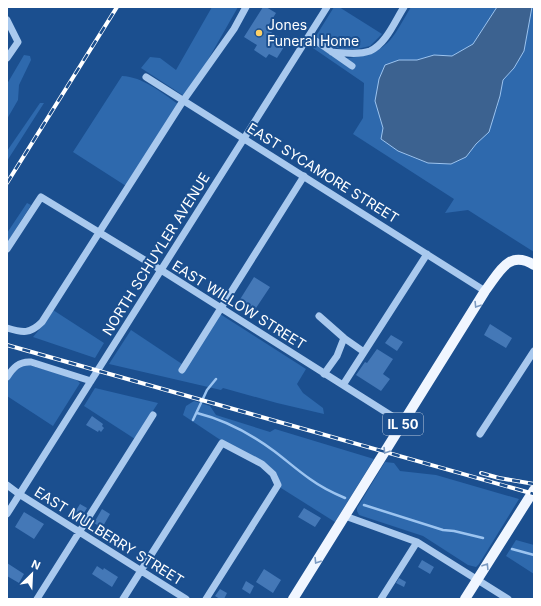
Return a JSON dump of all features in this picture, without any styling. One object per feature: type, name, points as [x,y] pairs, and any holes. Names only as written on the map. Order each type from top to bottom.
[{"type":"main road","name":"IL 50","points":[[292,599],[486,291],[504,266],[512,260],[521,259],[534,265]]},
{"type":"main road","points":[[465,599],[534,490]]},
{"type":"street","points":[[7,328],[21,332],[29,331],[35,329],[42,322],[183,101],[234,30],[246,7]]},
{"type":"street","name":"NORTH SCHUYLER AVENUE","points":[[7,514],[327,7]]},
{"type":"street","points":[[332,52],[358,53],[369,51],[376,47],[383,40],[404,7]]},
{"type":"street","points":[[7,20],[18,42],[7,58]]},
{"type":"street","points":[[309,36],[352,66]]},
{"type":"street","name":"EAST SYCAMORE STREET","points":[[146,77],[486,291]]},
{"type":"street","points":[[182,370],[304,176]]},
{"type":"street","name":"EAST WILLOW STREET","points":[[7,249],[41,197],[161,270],[403,424]]},
{"type":"street","points":[[343,385],[427,254]]},
{"type":"street","points":[[319,316],[344,338],[364,352]]},
{"type":"street","points":[[324,374],[337,356],[344,338]]},
{"type":"street","points":[[480,434],[534,352]]},
{"type":"street","points":[[7,377],[16,366],[25,362],[31,362],[91,381]]},
{"type":"street","points":[[37,599],[153,415]]},
{"type":"street","points":[[123,599],[222,443],[262,464],[273,474],[278,485],[206,599]]},
{"type":"street","name":"EAST MULBERRY STREET","points":[[7,485],[186,599]]},
{"type":"street","points":[[345,516],[417,542],[508,599]]},
{"type":"street","points":[[381,599],[417,542]]},
{"type":"shaded area","points":[[212,7],[238,7],[205,65],[184,96],[141,68],[150,57],[160,58],[176,70]]},
{"type":"shaded area","points":[[334,7],[339,7],[382,34],[370,46],[357,49],[330,47],[316,36]]},
{"type":"shaded area","points":[[411,7],[497,7],[473,44],[452,56],[434,55],[417,60],[399,60],[380,119],[383,128],[398,151],[428,163],[451,164],[466,157],[476,144],[497,109],[503,80],[514,68],[524,51],[532,7],[534,7],[534,252],[468,210],[445,213],[454,199],[353,134],[363,118],[364,83],[310,46],[313,44],[329,54],[340,58],[351,58],[377,51],[396,33]]},
{"type":"shaded area","points":[[497,7],[532,7],[524,51],[514,68],[503,80],[500,96],[489,132],[476,144],[466,157],[451,164],[428,163],[398,151],[381,139],[383,128],[375,101],[379,79],[385,65],[399,60],[417,60],[434,55],[452,56],[473,44]]},
{"type":"shaded area","points":[[24,55],[30,56],[31,60],[19,85],[18,100],[7,119],[7,84]]},
{"type":"shaded area","points":[[122,76],[144,82],[178,104],[126,186],[73,152]]},
{"type":"shaded area","points":[[40,103],[44,103],[7,161],[7,151]]},
{"type":"shaded area","points":[[27,203],[31,205],[7,243],[7,233]]},
{"type":"shaded area","points":[[53,310],[104,343],[95,358],[33,337]]},
{"type":"shaded area","points":[[220,314],[306,369],[297,384],[303,393],[323,408],[324,414],[223,388],[221,390],[109,364],[131,330],[182,364]]},
{"type":"shaded area","points":[[25,364],[74,378],[80,383],[53,426],[7,396],[8,380],[15,371]]},
{"type":"shaded area","points":[[95,388],[158,403],[135,439],[84,406]]},
{"type":"shaded area","points":[[194,401],[210,406],[216,415],[270,432],[275,429],[374,459],[335,522],[281,488],[277,474],[268,465],[222,441],[183,415],[186,406]]},
{"type":"shaded area","points":[[385,462],[394,463],[400,471],[436,475],[519,499],[479,564],[476,567],[468,565],[423,536],[359,515],[357,508]]},
{"type":"shaded area","points":[[516,540],[534,545],[534,574],[506,556]]},
{"type":"building","name":"Jones Funeral Home","points":[[263,7],[266,7],[276,13],[266,29],[287,42],[277,58],[269,54],[266,58],[254,50],[257,45],[244,37]]},
{"type":"building","points":[[254,277],[270,287],[254,311],[239,301]]},
{"type":"building","points":[[490,324],[512,338],[506,348],[484,335]]},
{"type":"building","points":[[391,335],[403,342],[397,351],[385,343]]},
{"type":"building","points":[[377,349],[393,359],[383,374],[390,379],[381,391],[356,375]]},
{"type":"building","points":[[92,416],[103,424],[102,426],[104,428],[101,432],[99,430],[98,432],[86,425]]},
{"type":"building","points":[[80,504],[87,508],[82,516],[75,512]]},
{"type":"building","points":[[304,508],[321,518],[315,527],[298,517]]},
{"type":"building","points":[[102,509],[110,514],[102,528],[94,523]]},
{"type":"building","points":[[24,512],[44,524],[34,539],[15,527]]},
{"type":"building","points":[[422,560],[434,567],[430,574],[418,567]]},
{"type":"building","points":[[7,563],[24,574],[19,583],[7,576]]},
{"type":"building","points":[[97,566],[103,570],[104,568],[118,577],[112,587],[92,574]]},
{"type":"building","points":[[264,569],[281,580],[273,593],[256,582]]},
{"type":"building","points":[[399,578],[406,582],[404,587],[396,583]]},
{"type":"building","points":[[246,581],[254,586],[250,594],[242,589]]},
{"type":"building","points":[[220,589],[227,593],[224,599],[220,599],[215,596]]},
{"type":"waterway","points":[[193,420],[207,390],[216,379]]},
{"type":"waterway","points":[[197,413],[218,420],[247,433],[274,451],[314,482],[345,498]]},
{"type":"waterway","points":[[364,505],[443,530],[483,538]]},
{"type":"waterway","points":[[512,549],[534,555]]},
{"type":"railway","points":[[7,183],[117,7]]},
{"type":"railway","points":[[7,345],[534,494]]},
{"type":"railway","points":[[481,473],[499,478],[534,484]]},
{"type":"place","name":"Jones Funeral Home","points":[[259,33]]}]
